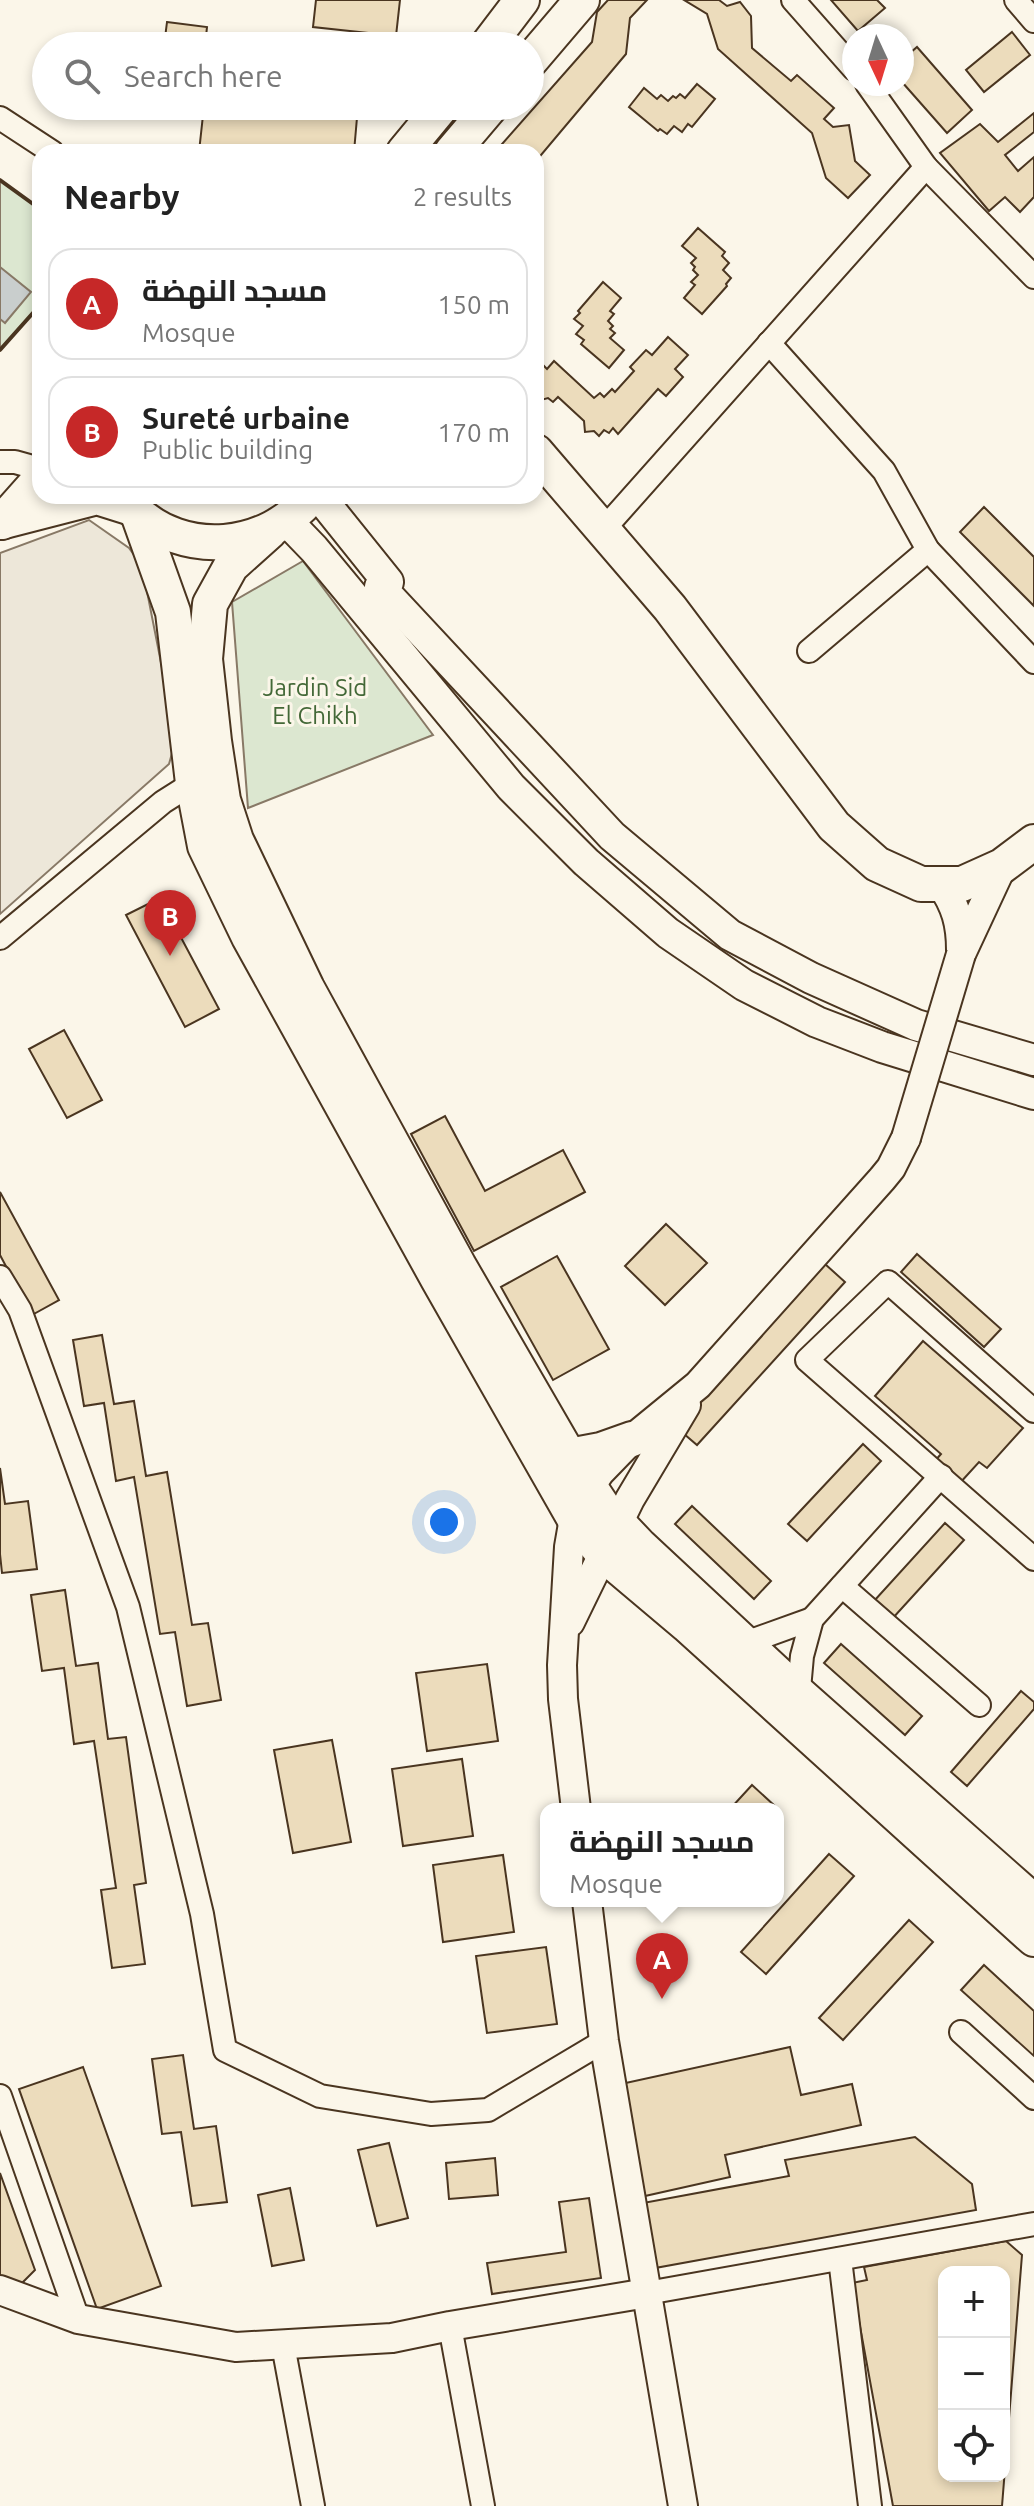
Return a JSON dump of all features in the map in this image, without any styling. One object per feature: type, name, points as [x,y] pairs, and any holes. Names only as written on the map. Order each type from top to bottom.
[{"type":"main road","points":[[498,32],[522,0]]},
{"type":"main road","points":[[544,45],[582,0]]},
{"type":"main road","points":[[411,144],[430,120]]},
{"type":"main road","points":[[459,144],[479,120]]},
{"type":"main road","points":[[544,463],[670,608],[834,826],[877,864],[921,884],[962,884],[1002,866],[1034,842]]},
{"type":"main road","points":[[1,522],[32,488]]},
{"type":"main road","points":[[1,522],[70,504]]},
{"type":"main road","points":[[302,504],[231,566],[210,604],[205,659],[214,741],[223,800],[236,840],[296,995],[449,1272],[574,1518],[604,1555],[735,1651]]},
{"type":"main road","points":[[325,504],[388,582],[380,587],[520,740],[612,836],[730,935],[811,978],[916,1025],[1034,1060]]},
{"type":"main road","points":[[131,506],[167,533],[202,543],[237,542],[278,526]]},
{"type":"main road","points":[[131,506],[173,612],[193,783],[205,846],[249,937],[296,995]]},
{"type":"main road","points":[[278,526],[314,549],[511,787],[586,862],[668,933],[744,985],[817,1022],[882,1047],[1034,1094]]},
{"type":"main road","points":[[449,1272],[588,1487],[618,1524],[735,1651],[1034,1939]]},
{"type":"main road","points":[[569,1456],[601,1450],[632,1439]]},
{"type":"main road","points":[[793,1705],[1034,1902]]},
{"type":"street","points":[[793,0],[842,55]]},
{"type":"street","points":[[1016,0],[1034,21]]},
{"type":"street","points":[[876,96],[926,167],[1034,277]]},
{"type":"street","points":[[0,118],[40,144]]},
{"type":"street","points":[[603,530],[926,167]]},
{"type":"street","points":[[769,343],[884,471],[928,550],[1034,662]]},
{"type":"street","points":[[0,462],[32,467]]},
{"type":"street","points":[[809,651],[928,550]]},
{"type":"street","points":[[0,938],[163,802],[193,783]]},
{"type":"street","points":[[575,1803],[563,1699],[564,1633],[569,1547],[574,1518],[588,1487],[632,1439],[698,1385],[891,1168],[906,1138],[961,954],[1002,866]]},
{"type":"street","points":[[941,884],[952,901],[961,925],[961,954]]},
{"type":"street","points":[[0,1277],[10,1312],[128,1607],[202,1914],[225,2050],[320,2096],[431,2114],[488,2110],[604,2041]]},
{"type":"street","points":[[1034,1411],[888,1282],[807,1360],[1034,1559]]},
{"type":"street","points":[[564,1633],[645,1472],[698,1385]]},
{"type":"street","points":[[735,1651],[812,1619],[941,1476]]},
{"type":"street","points":[[842,1586],[979,1705]]},
{"type":"street","points":[[793,1705],[812,1619]]},
{"type":"street","points":[[588,1907],[604,2041],[683,2506]]},
{"type":"street","points":[[961,2032],[1034,2098]]},
{"type":"street","points":[[0,2096],[78,2319]]},
{"type":"street","points":[[0,2290],[78,2319],[236,2347],[283,2345],[392,2338],[1034,2224]]},
{"type":"street","points":[[840,2259],[870,2506]]},
{"type":"street","points":[[450,2326],[483,2506]]},
{"type":"street","points":[[283,2345],[313,2506]]},
{"type":"green space","points":[[0,180],[32,203],[32,314],[0,350]]},
{"type":"green space","name":"Jardin Sid El Chikh","points":[[303,561],[433,735],[248,808],[232,602]]},
{"type":"shaded area","points":[[0,267],[31,292],[5,323],[0,319]]},
{"type":"shaded area","points":[[89,520],[129,548],[142,566],[176,739],[169,764],[0,914],[0,553]]},
{"type":"building","points":[[316,0],[400,0],[396,32],[313,27]]},
{"type":"building","points":[[608,0],[647,0],[630,18],[626,54],[544,151],[544,144],[502,144],[523,120],[544,120],[544,96],[592,42],[597,12]]},
{"type":"building","points":[[684,0],[719,0],[727,6],[740,2],[751,16],[752,48],[791,81],[797,75],[834,108],[824,119],[833,127],[849,125],[855,161],[870,175],[848,198],[826,178],[812,133],[718,49],[707,14]]},
{"type":"building","points":[[831,0],[877,0],[885,8],[866,24],[852,24]]},
{"type":"building","points":[[167,22],[207,27],[206,32],[166,32]]},
{"type":"building","points":[[1012,32],[1030,55],[984,92],[966,70]]},
{"type":"building","points":[[917,47],[972,110],[947,133],[914,96],[914,50]]},
{"type":"building","points":[[697,84],[715,99],[692,127],[688,124],[682,132],[674,126],[667,134],[660,129],[658,131],[629,107],[644,88],[657,99],[661,95],[668,101],[680,94],[685,98]]},
{"type":"building","points":[[1034,113],[1034,132],[1005,155],[1018,171],[1034,157],[1034,197],[1020,212],[1005,197],[989,211],[940,153],[980,124],[998,142]]},
{"type":"building","points":[[202,120],[357,120],[355,144],[200,144]]},
{"type":"building","points":[[698,228],[725,252],[722,256],[729,263],[723,270],[731,278],[702,314],[684,298],[695,285],[691,282],[698,275],[691,263],[696,258],[682,246]]},
{"type":"building","points":[[603,282],[621,298],[610,311],[614,314],[608,321],[615,333],[610,338],[624,350],[609,368],[581,344],[584,340],[576,334],[583,326],[574,319]]},
{"type":"building","points":[[668,337],[688,355],[675,369],[683,377],[666,396],[658,389],[618,434],[613,428],[609,433],[604,430],[599,436],[594,431],[585,432],[584,421],[558,397],[553,402],[544,399],[544,366],[547,369],[554,361],[594,398],[600,393],[604,397],[612,389],[615,392],[634,371],[630,367],[646,350],[652,355]]},
{"type":"building","points":[[984,507],[1034,557],[1034,606],[960,532]]},
{"type":"building","points":[[160,898],[219,1009],[185,1027],[126,915]]},
{"type":"building","points":[[64,1030],[102,1100],[67,1118],[29,1049]]},
{"type":"building","points":[[445,1116],[485,1191],[563,1150],[585,1192],[474,1251],[411,1134]]},
{"type":"building","points":[[0,1192],[59,1300],[32,1315],[0,1255]]},
{"type":"building","points":[[666,1224],[707,1263],[665,1305],[625,1266]]},
{"type":"building","points":[[917,1254],[1001,1329],[984,1347],[901,1272]]},
{"type":"building","points":[[557,1256],[609,1349],[553,1380],[501,1287]]},
{"type":"building","points":[[825,1264],[845,1282],[697,1445],[677,1428]]},
{"type":"building","points":[[102,1335],[114,1404],[134,1401],[146,1476],[167,1472],[192,1625],[208,1623],[221,1700],[187,1706],[175,1632],[160,1634],[134,1477],[116,1481],[104,1403],[84,1406],[73,1340]]},
{"type":"building","points":[[923,1341],[1023,1428],[987,1468],[979,1462],[959,1484],[934,1462],[941,1454],[875,1396]]},
{"type":"building","points":[[863,1444],[881,1461],[807,1541],[788,1524]]},
{"type":"building","points":[[0,1468],[5,1504],[28,1501],[37,1569],[2,1573]]},
{"type":"building","points":[[692,1506],[771,1581],[754,1599],[675,1524]]},
{"type":"building","points":[[945,1523],[964,1540],[892,1619],[874,1601]]},
{"type":"building","points":[[65,1590],[76,1666],[98,1663],[108,1739],[126,1737],[146,1883],[134,1885],[145,1964],[112,1968],[101,1890],[116,1888],[94,1741],[74,1744],[64,1668],[42,1671],[31,1595]]},
{"type":"building","points":[[841,1644],[922,1716],[905,1735],[824,1663]]},
{"type":"building","points":[[487,1664],[498,1741],[427,1751],[416,1673]]},
{"type":"building","points":[[1021,1691],[1034,1702],[1034,1709],[967,1786],[951,1772]]},
{"type":"building","points":[[332,1740],[351,1842],[293,1853],[274,1750]]},
{"type":"building","points":[[462,1759],[473,1836],[403,1846],[392,1769]]},
{"type":"building","points":[[752,1785],[772,1803],[736,1803]]},
{"type":"building","points":[[829,1854],[854,1876],[766,1974],[741,1952]]},
{"type":"building","points":[[503,1855],[514,1932],[443,1942],[433,1865]]},
{"type":"building","points":[[909,1920],[933,1942],[843,2040],[819,2018]]},
{"type":"building","points":[[546,1947],[557,2024],[487,2033],[476,1956]]},
{"type":"building","points":[[984,1965],[1034,2011],[1034,2056],[961,1990]]},
{"type":"building","points":[[790,2047],[801,2095],[852,2084],[861,2125],[725,2155],[730,2177],[645,2196],[621,2084]]},
{"type":"building","points":[[183,2055],[194,2129],[216,2126],[227,2202],[192,2206],[181,2132],[162,2134],[152,2059]]},
{"type":"building","points":[[83,2067],[161,2286],[97,2309],[19,2089]]},
{"type":"building","points":[[915,2137],[972,2184],[976,2210],[655,2268],[643,2203],[789,2176],[785,2160]]},
{"type":"building","points":[[389,2143],[408,2218],[377,2226],[358,2150]]},
{"type":"building","points":[[495,2158],[498,2195],[449,2199],[446,2163]]},
{"type":"building","points":[[0,2173],[35,2270],[19,2286],[0,2280]]},
{"type":"building","points":[[290,2188],[304,2260],[272,2266],[258,2195]]},
{"type":"building","points":[[589,2198],[601,2278],[492,2294],[487,2263],[566,2252],[559,2202]]},
{"type":"building","points":[[1006,2241],[1022,2255],[1010,2406],[1010,2266],[938,2266],[938,2482],[1004,2482],[1002,2506],[893,2506],[852,2283],[867,2280],[864,2267]]},
{"type":"wall","points":[[0,180],[32,203]]},
{"type":"wall","points":[[0,350],[32,314]]},
{"type":"place","name":"Sureté urbaine","points":[[170,956]]},
{"type":"place","name":"مسجد النهضة","points":[[662,1999]]}]
